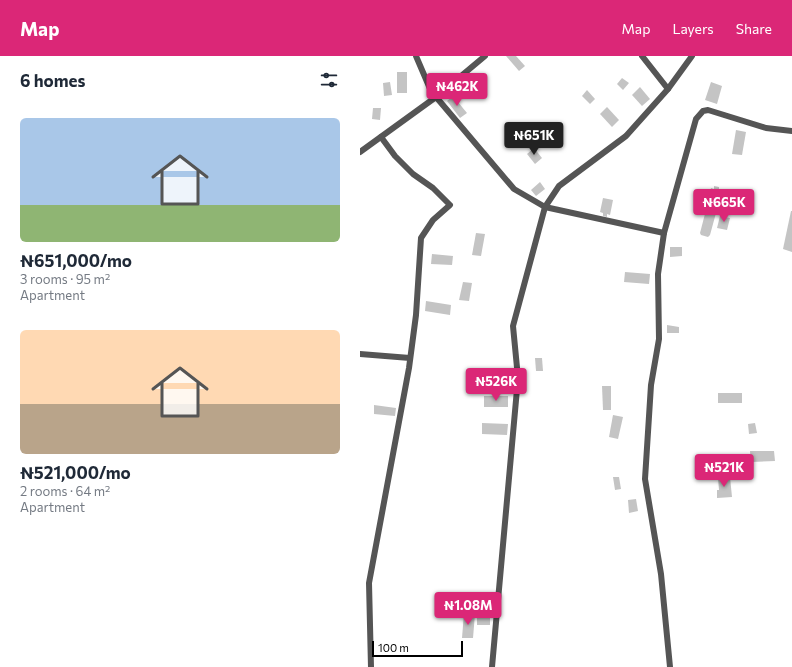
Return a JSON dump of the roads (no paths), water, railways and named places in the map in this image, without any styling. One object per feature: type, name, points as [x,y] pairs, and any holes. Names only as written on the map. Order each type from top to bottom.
[{"type":"street","points":[[416,56],[431,91],[514,189],[545,206],[664,233]]},
{"type":"street","points":[[360,152],[436,96],[485,56]]},
{"type":"street","points":[[642,56],[668,89]]},
{"type":"street","points":[[492,667],[518,378],[512,326],[545,206],[559,186],[626,136],[668,89],[692,56]]},
{"type":"street","points":[[670,667],[660,574],[645,480],[651,385],[659,339],[658,274],[664,233],[687,145],[699,114],[708,110],[766,128],[792,131]]},
{"type":"street","points":[[371,667],[369,583],[410,358],[416,315],[421,238],[433,220],[450,205],[433,188],[413,174],[395,156],[381,137]]},
{"type":"street","points":[[360,354],[410,358]]}]
